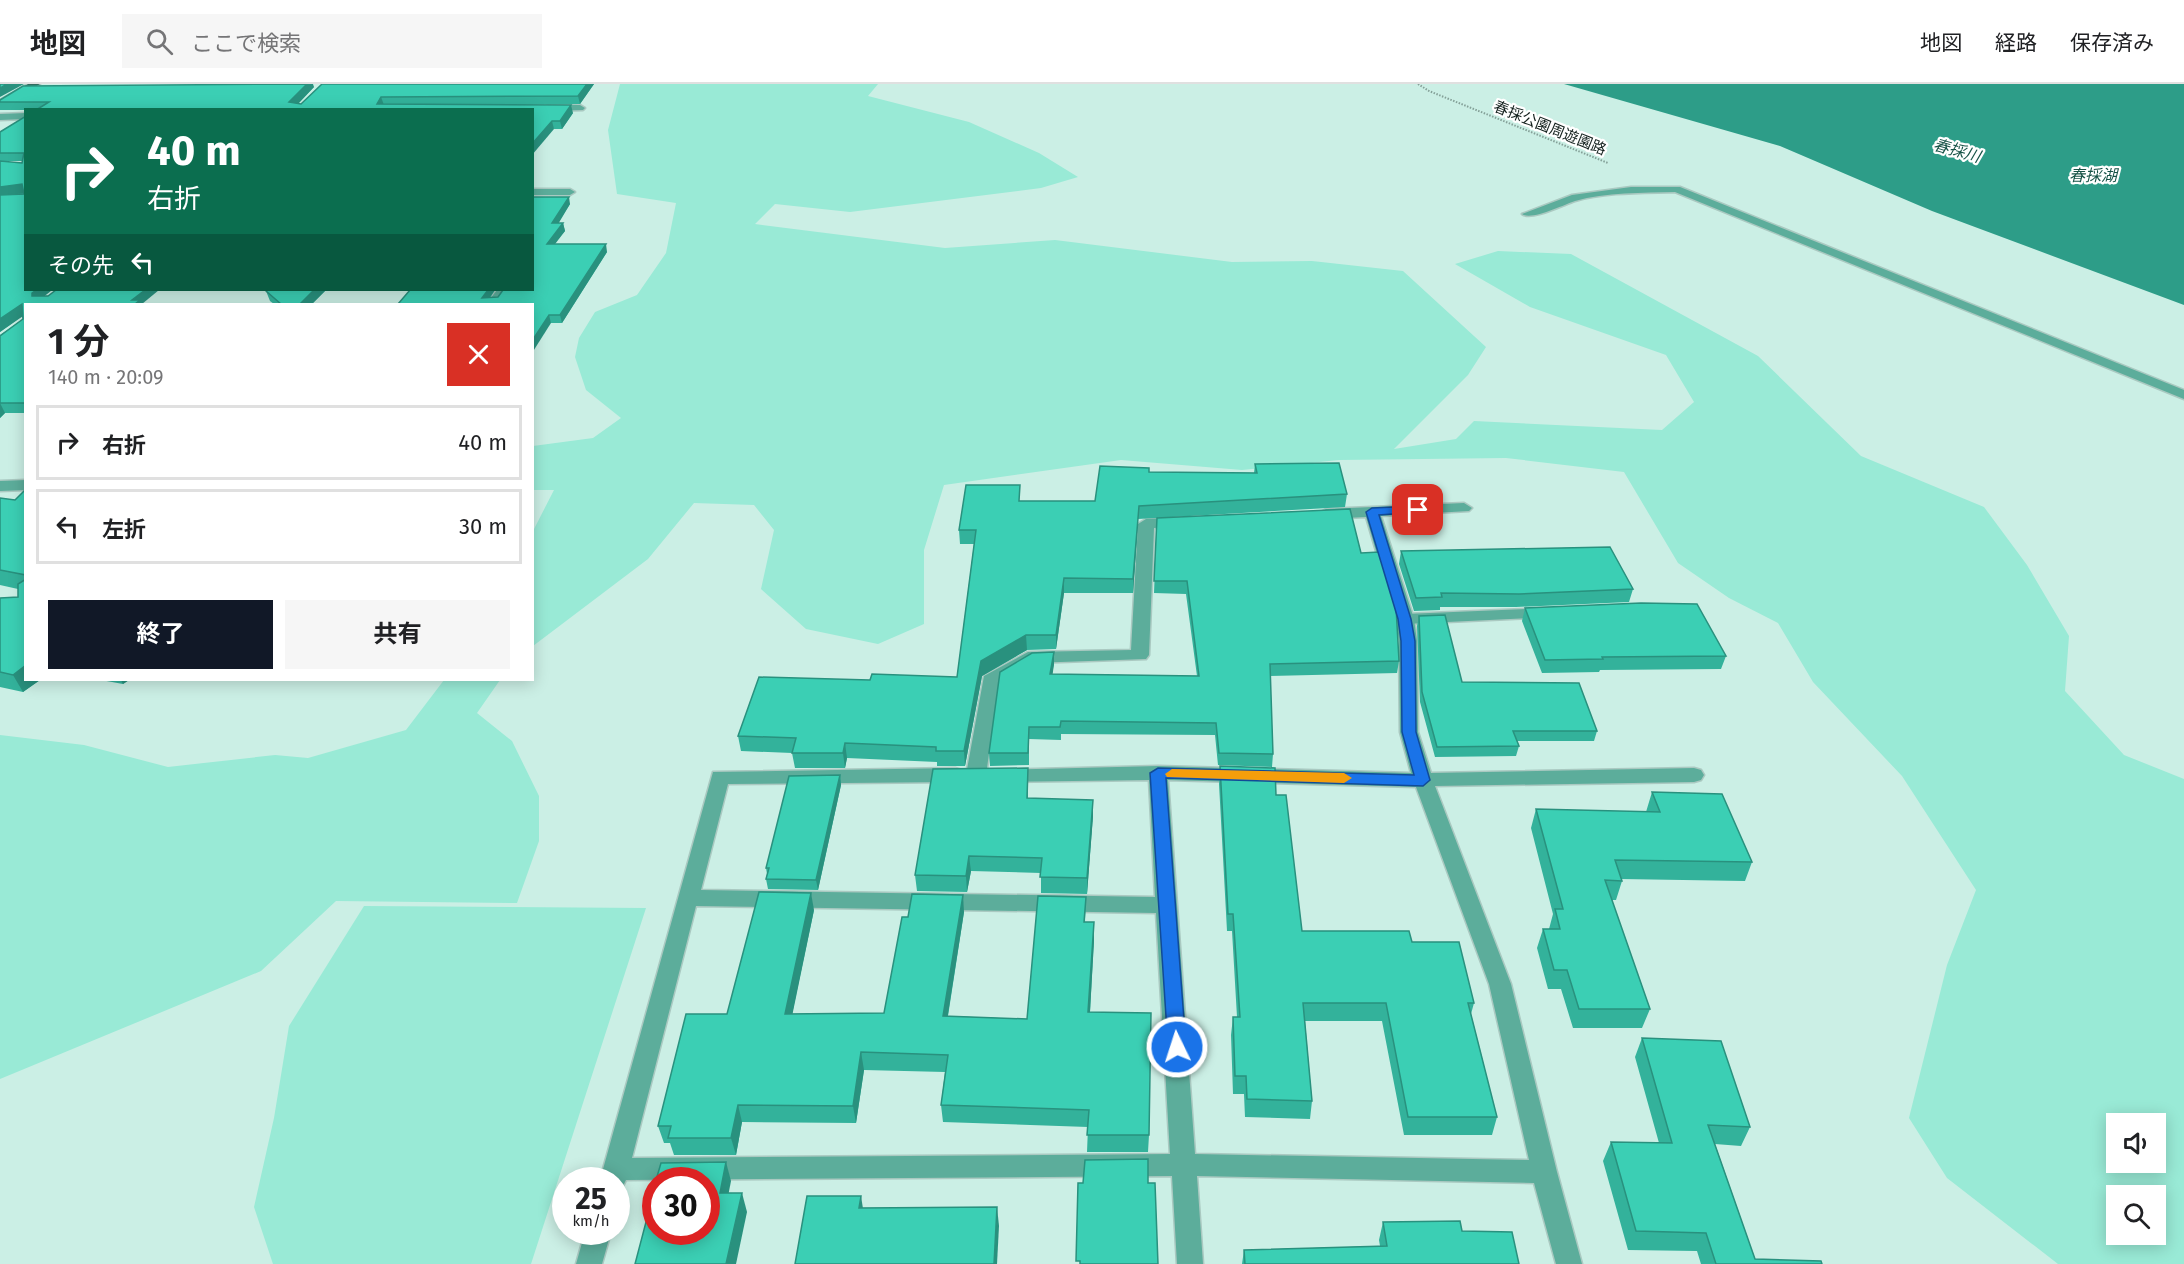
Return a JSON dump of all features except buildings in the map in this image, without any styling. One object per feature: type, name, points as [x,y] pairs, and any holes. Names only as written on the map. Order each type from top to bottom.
[{"type":"main road","points":[[0,104],[31,87]]},
{"type":"street","points":[[31,87],[50,89]]},
{"type":"street","points":[[534,108],[580,108]]},
{"type":"street","points":[[0,117],[24,116]]},
{"type":"street","points":[[1528,214],[1576,197],[1631,190],[1676,189],[2184,395]]},
{"type":"street","points":[[534,192],[570,192]]},
{"type":"street","points":[[493,303],[502,291]]},
{"type":"street","points":[[0,486],[24,485]]},
{"type":"street","points":[[1313,515],[1464,508]]},
{"type":"street","points":[[1372,512],[1405,619],[1408,641],[1409,732],[1423,780],[1500,984],[1544,1172],[1569,1264]]},
{"type":"street","points":[[975,775],[990,680],[1028,658],[1140,656],[1146,524],[1194,521]]},
{"type":"street","points":[[1405,619],[1560,612]]},
{"type":"street","points":[[1158,773],[1190,1264]]},
{"type":"street","points":[[617,1167],[720,777],[1158,773],[1423,780],[1694,775]]},
{"type":"street","points":[[688,898],[1168,905]]},
{"type":"street","points":[[630,1175],[1184,1165],[1544,1172]]},
{"type":"street","points":[[589,1264],[594,1245]]},
{"type":"path","name":"春採公園周遊園路","points":[[1418,84],[1430,91],[1612,164]]},
{"type":"shaded area","points":[[620,84],[878,84],[868,96],[969,122],[1039,153],[1078,177],[1041,188],[850,212],[775,204],[755,224],[945,248],[1055,240],[1232,262],[1312,261],[1403,271],[1486,347],[1468,375],[1394,449],[1456,439],[1474,421],[1662,430],[1694,402],[1666,355],[1530,307],[1455,264],[1498,251],[1571,254],[1758,356],[1861,456],[1984,507],[2027,565],[2069,636],[2065,691],[2124,755],[2184,779],[2184,1264],[2058,1264],[1947,1178],[1909,1118],[1947,965],[1976,890],[1902,776],[1813,682],[1778,623],[1729,598],[1678,563],[1624,472],[1506,458],[1339,460],[1242,470],[1121,460],[944,485],[924,550],[924,624],[878,644],[806,629],[761,589],[774,530],[754,505],[694,503],[648,559],[534,645],[534,529],[554,490],[534,490],[534,446],[593,438],[621,418],[586,390],[575,357],[579,338],[595,312],[637,295],[666,253],[676,203],[617,194],[608,130]]},
{"type":"shaded area","points":[[443,681],[499,681],[477,713],[512,741],[539,796],[539,841],[517,903],[336,901],[261,971],[0,1079],[0,735],[84,745],[168,767],[275,755],[308,758],[406,730]]},
{"type":"shaded area","points":[[364,906],[646,908],[562,1167],[552,1167],[552,1199],[531,1264],[273,1264],[254,1207],[274,1118],[289,1026]]},
{"type":"water","name":"春採湖","points":[[1564,84],[2184,84],[2184,305],[1932,211],[1780,146]]},
{"type":"slow traffic","points":[[1172,774],[1344,778]]},
{"type":"route","points":[[1177,1047],[1158,773],[1423,780],[1409,732],[1408,641],[1405,619],[1372,512],[1418,510]]},
{"type":"water label","name":"春採川","points":[[1957,150]]}]
